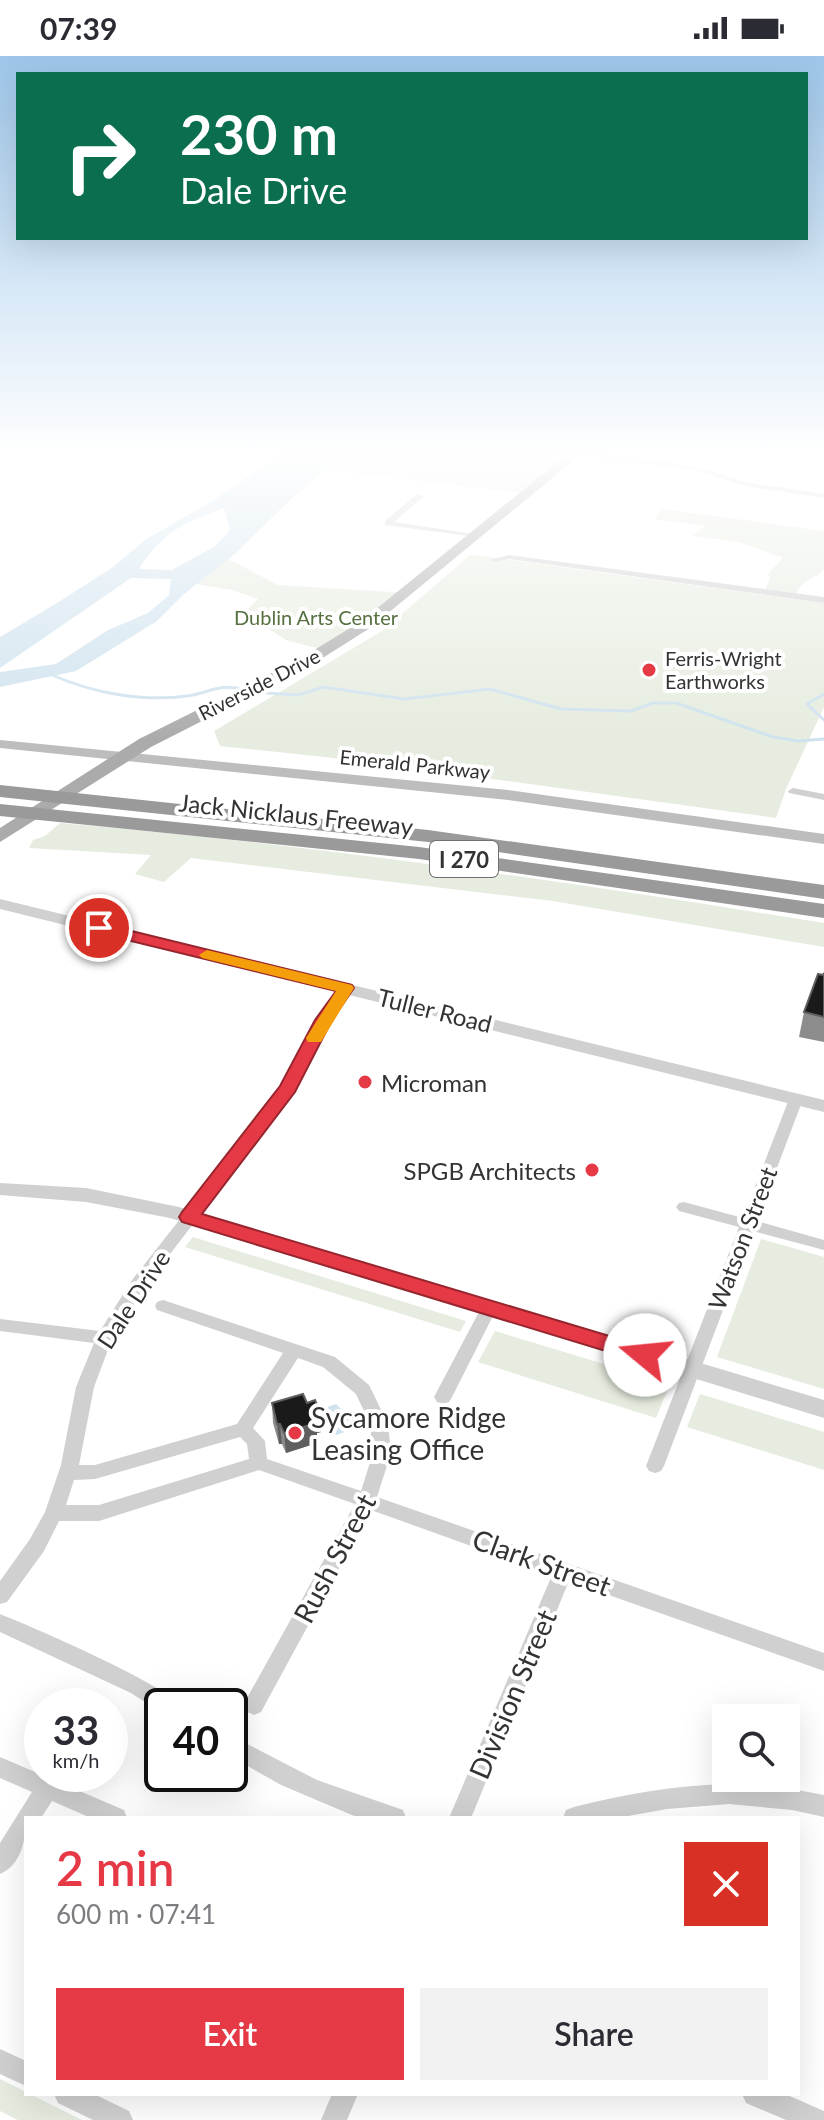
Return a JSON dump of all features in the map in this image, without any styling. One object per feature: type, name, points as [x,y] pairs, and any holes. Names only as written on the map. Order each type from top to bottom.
[{"type":"highway","name":"Jack Nicklaus Freeway","points":[[0,791],[428,836],[824,892]]},
{"type":"highway","name":"Jack Nicklaus Freeway","points":[[0,810],[419,853],[824,911]]},
{"type":"main road","name":"Riverside Drive","points":[[0,836],[120,759],[229,699],[304,663],[362,627],[460,548]]},
{"type":"main road","name":"Emerald Parkway","points":[[0,744],[23,751]]},
{"type":"main road","name":"Emerald Parkway","points":[[0,754],[23,751],[508,795],[824,839]]},
{"type":"main road","name":"Emerald Parkway","points":[[120,759],[505,802],[824,847]]},
{"type":"street","points":[[494,560],[509,557],[824,600]]},
{"type":"street","points":[[793,791],[824,797]]},
{"type":"street","name":"Tuller Road","points":[[0,904],[824,1106]]},
{"type":"street","name":"Dale Drive","points":[[0,1596],[37,1545],[54,1513],[68,1473],[85,1387],[104,1338],[138,1284],[288,1088],[324,1020],[346,988]]},
{"type":"street","name":"Watson Street","points":[[655,1466],[796,1099]]},
{"type":"street","points":[[0,1189],[86,1195],[189,1217],[824,1409]]},
{"type":"street","points":[[684,1207],[824,1245]]},
{"type":"street","name":"Rush Street","points":[[163,1306],[295,1349],[341,1370],[363,1390],[379,1424],[382,1453],[367,1500],[254,1705]]},
{"type":"street","points":[[443,1397],[489,1308]]},
{"type":"street","points":[[0,1325],[104,1338]]},
{"type":"street","points":[[68,1473],[95,1472],[243,1429],[295,1349]]},
{"type":"street","points":[[54,1513],[99,1513],[259,1463],[256,1441],[243,1429]]},
{"type":"street","name":"Clark Street","points":[[259,1463],[824,1662]]},
{"type":"street","name":"Division Street","points":[[461,1816],[564,1570]]},
{"type":"street","points":[[0,1623],[144,1690]]},
{"type":"street","points":[[248,1756],[325,1795],[389,1816]]},
{"type":"street","points":[[0,1767],[24,1778]]},
{"type":"street","points":[[30,1816],[45,1792]]},
{"type":"street","points":[[54,1792],[111,1816]]},
{"type":"street","points":[[582,1816],[638,1802],[707,1792],[754,1794],[824,1806]]},
{"type":"street","points":[[0,1863],[24,1825]]},
{"type":"street","points":[[0,2061],[24,2073]]},
{"type":"street","points":[[71,2096],[120,2120]]},
{"type":"street","points":[[334,2120],[344,2096]]},
{"type":"street","points":[[760,2096],[816,2120]]},
{"type":"green space","points":[[756,548],[824,548],[824,569],[803,584],[796,594],[765,590],[770,578],[768,574],[783,558]]},
{"type":"green space","points":[[469,556],[824,603],[824,707],[776,818],[362,761],[220,746],[214,731],[382,631]]},
{"type":"green space","name":"Dublin Arts Center","points":[[228,559],[278,585],[408,593],[325,650],[286,640],[266,627],[266,621],[239,617],[258,599],[232,590],[196,584]]},
{"type":"green space","points":[[60,823],[252,842],[443,866],[824,923],[824,947],[553,901],[191,858],[164,882],[135,874],[151,855],[29,848],[33,840],[45,836]]},
{"type":"green space","points":[[193,1237],[466,1321],[460,1332],[185,1247]]},
{"type":"green space","points":[[761,1239],[824,1257],[824,1389],[717,1357]]},
{"type":"green space","points":[[495,1331],[670,1384],[656,1418],[478,1362]]},
{"type":"green space","points":[[700,1394],[824,1432],[824,1470],[687,1427]]},
{"type":"green space","points":[[0,2079],[24,2091],[24,2096],[34,2096],[82,2120],[18,2120],[0,2111]]},
{"type":"water","points":[[135,548],[155,548],[139,569],[172,570],[211,548],[241,548],[183,595],[157,621],[76,671],[0,687],[0,672],[56,664],[108,630],[148,613],[169,595],[171,579],[131,578],[0,668],[0,637],[113,567]]},
{"type":"water","points":[[336,1404],[344,1412],[355,1414],[348,1421],[348,1431],[336,1435],[326,1428],[321,1417],[324,1416],[324,1408]]},
{"type":"building","points":[[824,973],[824,1017],[804,1012],[818,974]]},
{"type":"building","points":[[303,1394],[307,1403],[315,1400],[320,1412],[312,1414],[316,1423],[284,1433],[277,1424],[272,1403]]},
{"type":"waterway","points":[[52,675],[84,687],[135,697],[170,698],[220,688],[242,689]]},
{"type":"waterway","points":[[251,692],[298,695],[324,687],[404,699],[490,689],[561,709],[631,711],[653,703],[676,703],[773,737],[798,741],[824,739]]},
{"type":"waterway","points":[[824,694],[807,704],[824,720]]},
{"type":"slow traffic","points":[[207,955],[346,988],[315,1038]]},
{"type":"place","name":"Ferris-Wright Earthworks","points":[[649,670]]},
{"type":"place","name":"Microman","points":[[365,1082]]},
{"type":"place","name":"SPGB Architects","points":[[592,1170]]},
{"type":"place","name":"Sycamore Ridge Leasing Office","points":[[295,1433]]},
{"type":"route","points":[[99,928],[346,988],[324,1020],[271,1113],[189,1217],[645,1355]]}]
